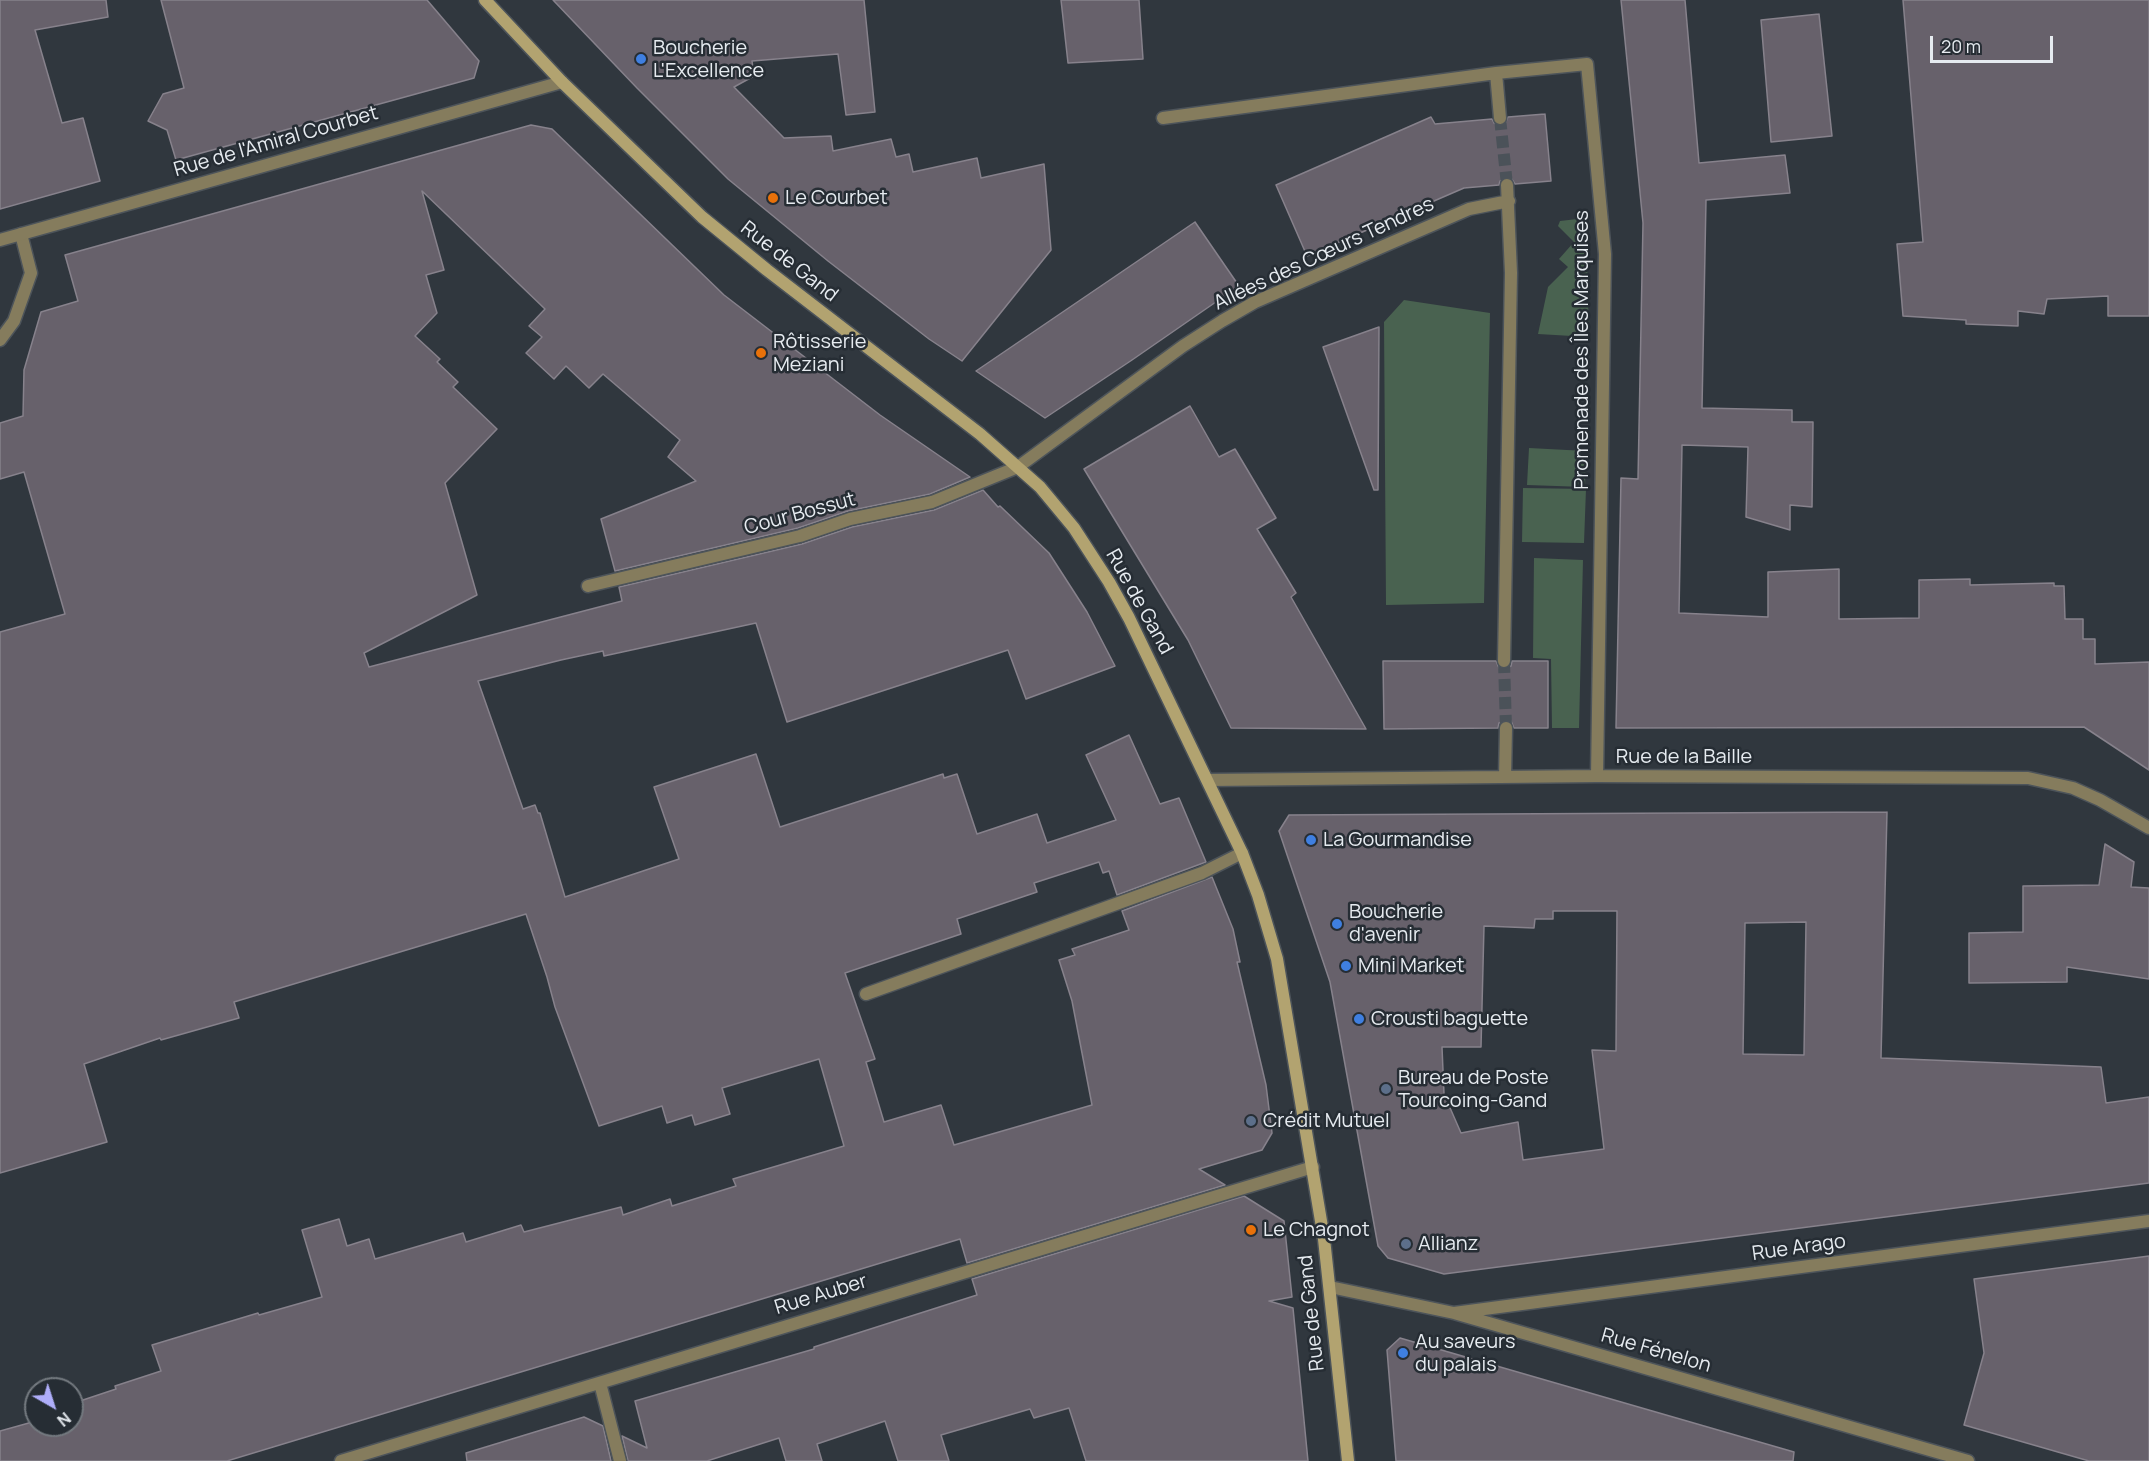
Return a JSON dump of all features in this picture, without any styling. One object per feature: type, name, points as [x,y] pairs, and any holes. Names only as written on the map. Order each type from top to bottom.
[{"type":"main road","name":"Rue de Gand","points":[[485,0],[562,82],[644,163],[734,244],[980,434],[1040,487],[1074,528],[1109,582],[1129,618],[1242,853],[1258,895],[1277,959],[1313,1167],[1330,1287],[1348,1461]]},
{"type":"street","name":"Promenade des Îles Marquises","points":[[1163,118],[1496,73],[1587,64],[1605,254],[1597,776]]},
{"type":"street","points":[[1496,73],[1500,118]]},
{"type":"street","name":"Rue de l'Amiral Courbet","points":[[0,240],[562,82]]},
{"type":"street","points":[[1504,661],[1511,273],[1507,185]]},
{"type":"street","name":"Allées des Cœurs Tendres","points":[[1018,467],[1183,346],[1255,302],[1469,208],[1509,201]]},
{"type":"street","points":[[0,340],[14,321],[31,273],[21,234]]},
{"type":"street","name":"Cour Bossut","points":[[588,586],[800,536],[850,519],[932,502],[1018,467]]},
{"type":"street","points":[[1505,777],[1506,728]]},
{"type":"street","name":"Rue de la Baille","points":[[1208,780],[1597,776],[2028,778],[2073,788],[2100,800],[2149,828]]},
{"type":"street","points":[[866,994],[1202,873],[1242,853]]},
{"type":"street","name":"Rue Auber","points":[[341,1461],[1313,1167]]},
{"type":"street","name":"Rue Arago","points":[[1454,1313],[2149,1221]]},
{"type":"street","name":"Rue Fénelon","points":[[1330,1287],[1454,1313],[1968,1461]]},
{"type":"street","points":[[600,1383],[620,1461]]},
{"type":"green space","points":[[1586,218],[1589,337],[1538,334],[1548,287],[1568,267],[1559,259],[1574,242],[1558,226],[1560,221]]},
{"type":"green space","points":[[1404,300],[1490,313],[1484,603],[1386,605],[1384,322]]},
{"type":"green space","points":[[1529,448],[1586,451],[1585,487],[1527,485]]},
{"type":"green space","points":[[1523,488],[1586,489],[1584,543],[1522,542]]},
{"type":"green space","points":[[1534,558],[1583,560],[1579,728],[1552,728],[1551,659],[1533,658]]},
{"type":"building","points":[[0,0],[106,0],[108,17],[35,30],[62,123],[83,118],[100,181],[0,209]]},
{"type":"building","points":[[161,0],[427,0],[479,61],[474,78],[176,160],[167,130],[148,121],[163,94],[184,88]]},
{"type":"building","points":[[553,0],[864,0],[875,112],[846,115],[838,54],[752,61],[754,76],[734,87],[784,138],[831,136],[833,151],[891,139],[896,157],[909,154],[913,172],[977,158],[981,178],[1044,164],[1051,250],[962,361],[929,339],[828,261],[728,179]]},
{"type":"building","points":[[1061,0],[1139,0],[1143,59],[1068,63]]},
{"type":"building","points":[[1621,0],[1685,0],[1699,163],[1785,155],[1790,193],[1706,200],[1702,408],[1792,410],[1792,422],[1813,422],[1812,507],[1790,505],[1790,530],[1746,517],[1748,447],[1682,445],[1679,613],[1768,617],[1768,572],[1839,569],[1839,619],[1919,618],[1919,580],[1970,579],[1970,585],[2054,583],[2054,586],[2064,586],[2065,619],[2083,619],[2083,639],[2095,639],[2095,664],[2149,662],[2149,770],[2084,727],[1616,728],[1621,478],[1638,479],[1643,223]]},
{"type":"building","points":[[1903,0],[2149,0],[2149,316],[2108,316],[2108,296],[2047,299],[2044,314],[2018,311],[2018,326],[1966,324],[1966,320],[1903,316],[1897,244],[1923,242]]},
{"type":"building","points":[[1819,14],[1832,136],[1771,142],[1761,20]]},
{"type":"building","points":[[1545,114],[1551,181],[1515,184],[1511,178],[1506,177],[1500,181],[1499,185],[1464,188],[1307,256],[1276,185],[1431,117],[1435,124],[1492,119],[1500,126],[1505,124],[1508,117]]},
{"type":"building","points":[[531,125],[552,129],[724,295],[880,415],[970,477],[930,494],[848,511],[798,528],[615,571],[601,519],[696,481],[668,457],[680,440],[603,374],[589,388],[566,366],[554,379],[526,353],[542,337],[529,326],[545,309],[422,191],[444,270],[426,275],[437,313],[415,336],[440,359],[437,362],[458,382],[453,387],[497,429],[445,483],[477,595],[364,653],[369,667],[622,601],[619,587],[802,544],[852,527],[934,510],[983,490],[998,507],[1000,506],[1049,553],[1087,612],[1115,666],[1026,699],[1008,650],[787,722],[756,623],[604,656],[603,651],[561,660],[478,681],[523,809],[535,805],[540,813],[565,897],[679,859],[654,787],[756,754],[780,827],[943,774],[944,778],[957,774],[977,834],[1037,814],[1047,843],[1116,820],[1086,755],[1129,735],[1160,804],[1179,798],[1206,862],[1117,895],[1109,871],[1103,873],[1099,862],[1034,883],[1037,892],[957,919],[961,934],[845,973],[875,1059],[866,1062],[884,1122],[941,1105],[954,1145],[1092,1105],[1072,1001],[1059,960],[1075,955],[1072,949],[1129,930],[1122,911],[1212,877],[1233,929],[1240,962],[1237,962],[1266,1085],[1272,1133],[1262,1150],[1199,1169],[1225,1185],[967,1263],[960,1239],[227,1461],[0,1461],[0,1431],[24,1424],[24,1437],[84,1437],[84,1400],[116,1389],[115,1386],[161,1371],[152,1345],[258,1313],[259,1315],[322,1297],[302,1230],[339,1219],[347,1246],[369,1239],[375,1259],[463,1233],[466,1242],[521,1225],[524,1232],[621,1207],[623,1215],[670,1199],[672,1206],[736,1186],[733,1179],[844,1146],[819,1059],[722,1088],[730,1114],[695,1125],[692,1115],[667,1123],[662,1106],[599,1126],[555,1007],[526,914],[234,1002],[239,1018],[161,1040],[160,1038],[84,1064],[107,1142],[0,1173],[0,632],[65,614],[24,472],[0,479],[0,423],[23,416],[24,370],[41,312],[78,301],[65,255]]},
{"type":"building","points":[[1195,222],[1239,286],[1132,360],[1045,418],[976,371]]},
{"type":"building","points":[[1379,327],[1378,490],[1374,490],[1323,347]]},
{"type":"building","points":[[1190,406],[1219,457],[1235,449],[1276,518],[1257,529],[1296,593],[1291,597],[1366,729],[1231,728],[1188,640],[1084,469]]},
{"type":"building","points":[[1383,661],[1496,661],[1499,668],[1504,669],[1511,666],[1512,661],[1548,661],[1548,728],[1514,728],[1511,721],[1506,720],[1499,723],[1498,728],[1384,729]]},
{"type":"building","points":[[1887,812],[1881,1058],[2101,1067],[2106,1103],[2149,1097],[2149,1183],[1444,1274],[1388,1258],[1378,1246],[1330,982],[1279,831],[1289,815]],"holes":[[[1553,911],[1617,911],[1616,1051],[1592,1050],[1604,1149],[1523,1160],[1518,1122],[1461,1133],[1444,1094],[1442,1047],[1481,1047],[1484,926],[1534,928],[1535,919],[1553,919]],[[1806,922],[1804,1055],[1743,1054],[1745,923]]]},
{"type":"building","points":[[2105,844],[2134,862],[2131,887],[2149,888],[2149,979],[2067,967],[2067,982],[1969,983],[1969,933],[2023,932],[2023,886],[2099,885]]},
{"type":"building","points":[[1244,1196],[1284,1221],[1292,1297],[1269,1301],[1293,1308],[1308,1461],[1086,1461],[1069,1408],[1034,1418],[1030,1409],[941,1435],[949,1461],[898,1461],[885,1421],[817,1444],[822,1461],[786,1461],[779,1438],[707,1461],[628,1461],[622,1436],[647,1448],[635,1401],[814,1349],[814,1347],[977,1295],[972,1279]]},
{"type":"building","points":[[2149,1256],[2149,1461],[2089,1461],[1964,1425],[1984,1353],[1974,1279]]},
{"type":"building","points":[[1400,1338],[1794,1452],[1793,1461],[1396,1461],[1387,1350]]},
{"type":"building","points":[[584,1417],[603,1426],[611,1461],[467,1461],[466,1453]]},
{"type":"tunnel","points":[[1500,118],[1507,185]]},
{"type":"tunnel","points":[[1504,661],[1506,728]]},
{"type":"place","name":"Boucherie L'Excellence","points":[[641,59]]},
{"type":"place","name":"Le Courbet","points":[[773,198]]},
{"type":"place","name":"Rôtisserie Meziani","points":[[761,353]]},
{"type":"place","name":"La Gourmandise","points":[[1311,840]]},
{"type":"place","name":"Boucherie d'avenir","points":[[1337,924]]},
{"type":"place","name":"Mini Market","points":[[1346,966]]},
{"type":"place","name":"Crousti baguette","points":[[1359,1019]]},
{"type":"place","name":"Bureau de Poste Tourcoing-Gand","points":[[1386,1089]]},
{"type":"place","name":"Crédit Mutuel","points":[[1251,1121]]},
{"type":"place","name":"Le Chagnot","points":[[1251,1230]]},
{"type":"place","name":"Allianz","points":[[1406,1244]]},
{"type":"place","name":"Au saveurs du palais","points":[[1403,1353]]}]
